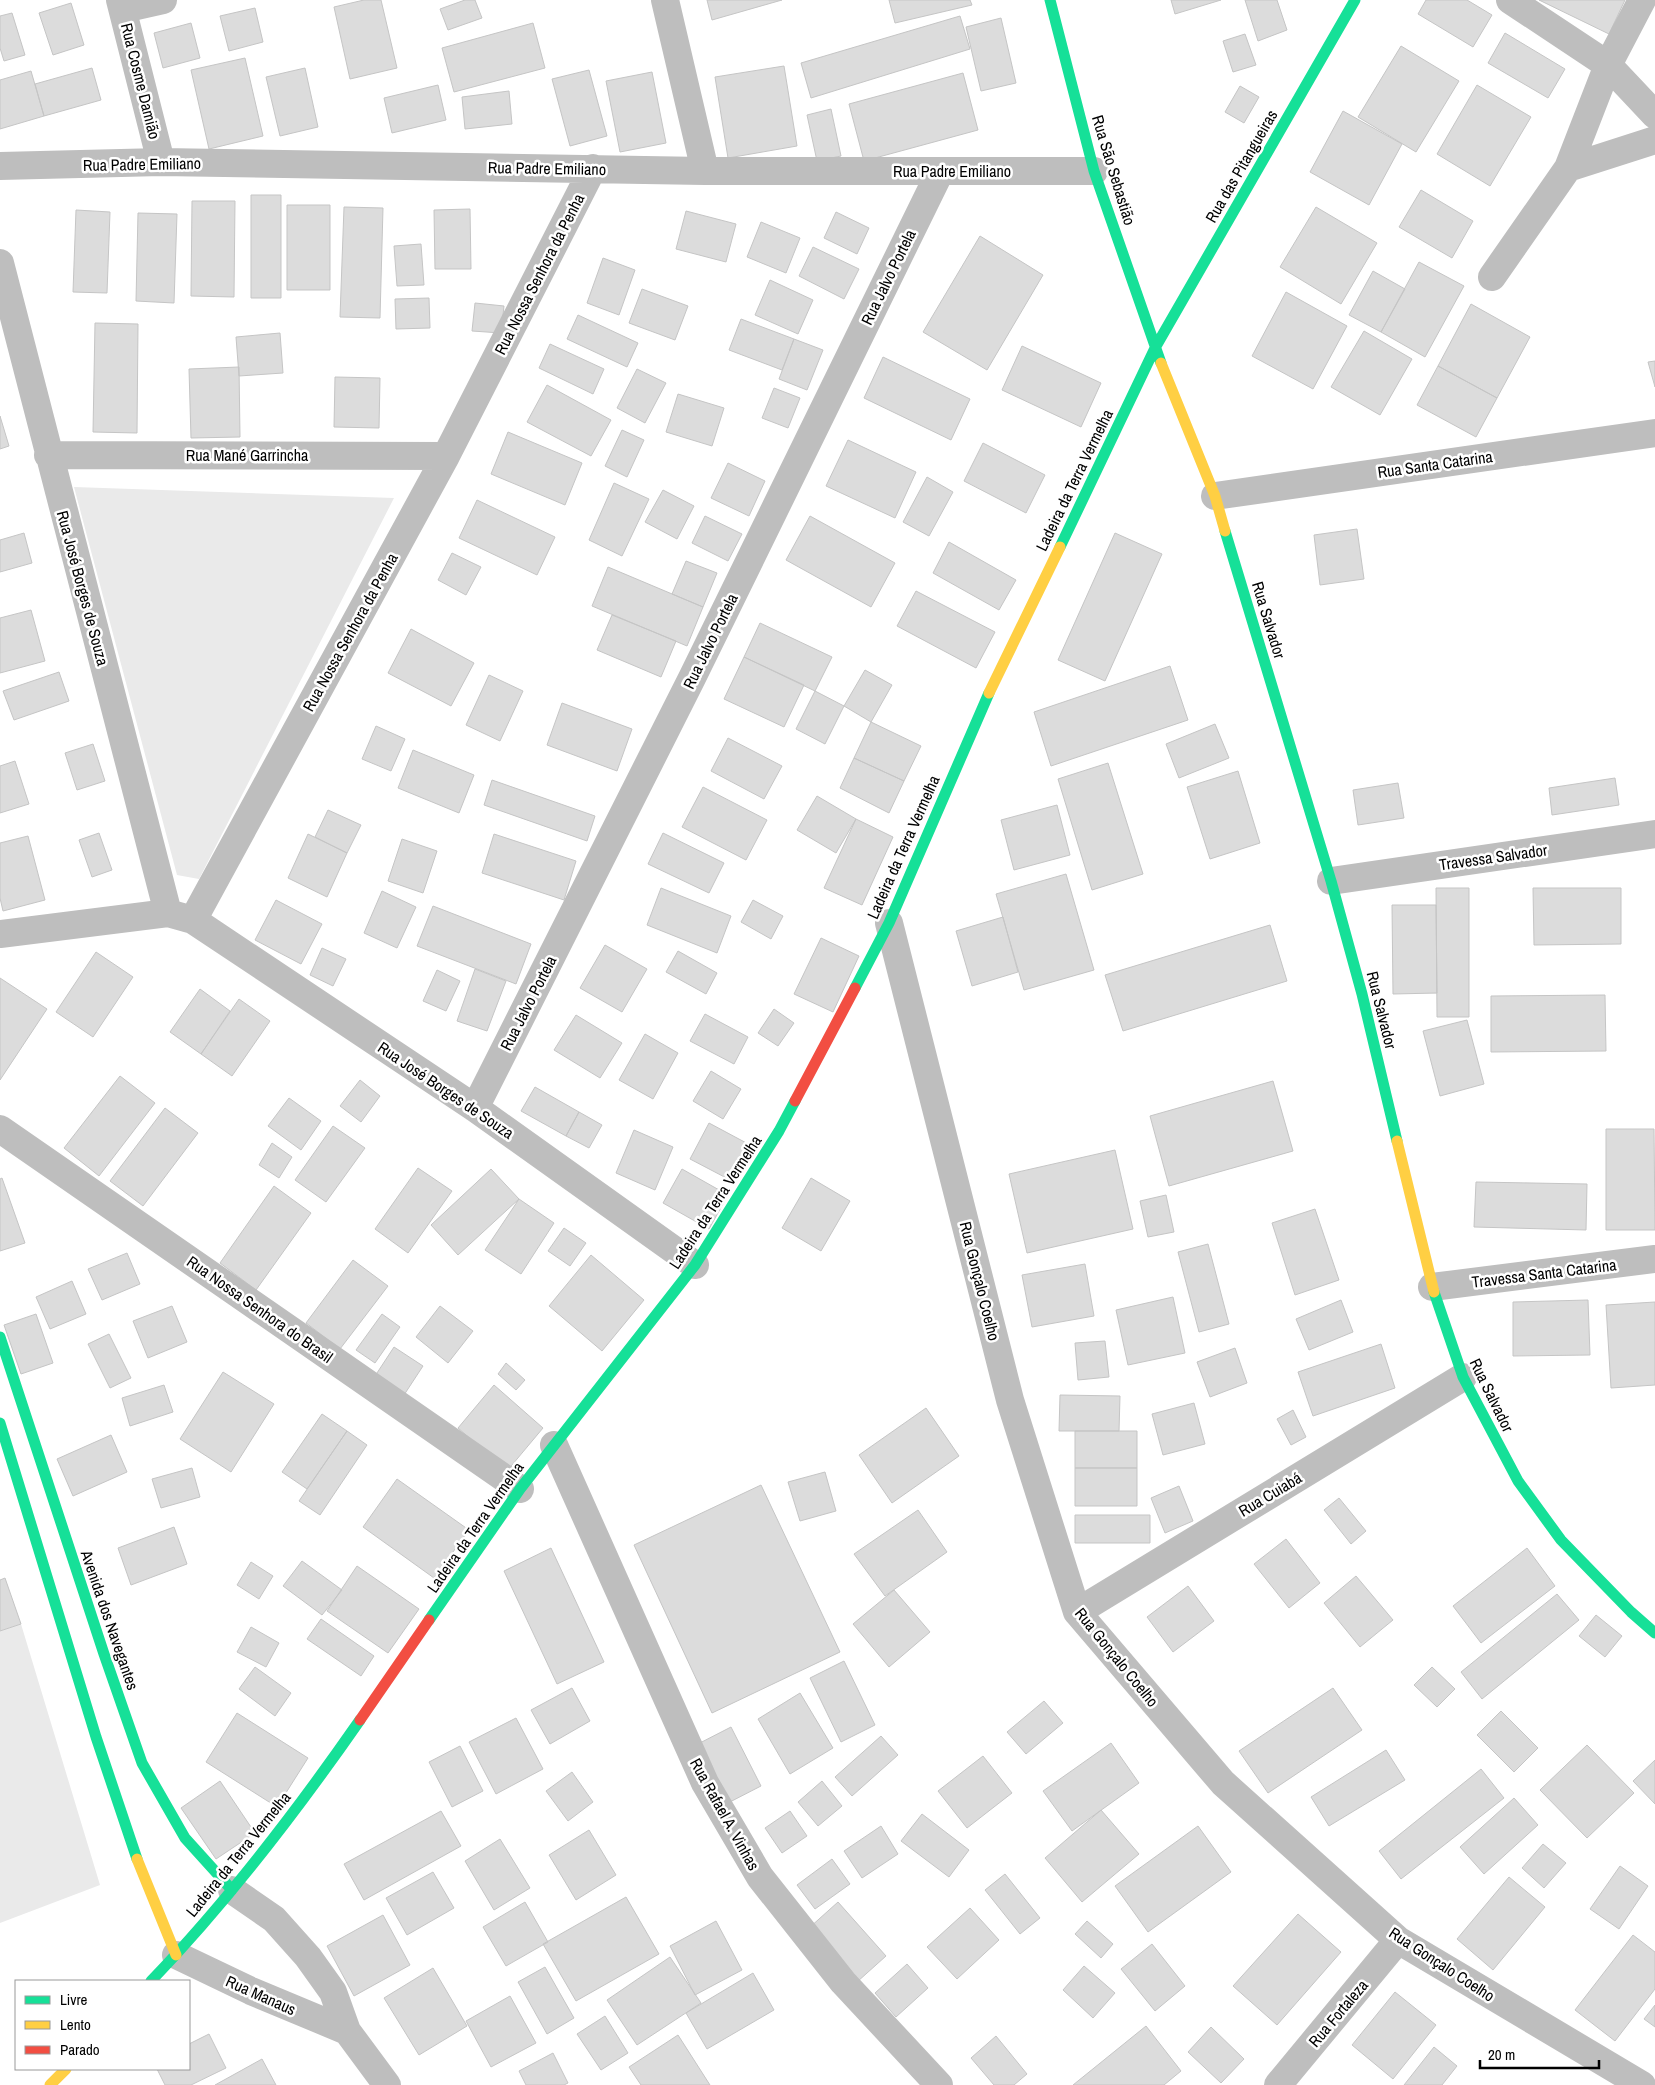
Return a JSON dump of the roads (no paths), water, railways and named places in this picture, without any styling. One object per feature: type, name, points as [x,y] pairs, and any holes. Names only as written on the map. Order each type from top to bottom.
[{"type":"main road","name":"Rua São Sebastião","points":[[1050,0],[1094,171],[1156,348]]},
{"type":"main road","name":"Rua das Pitangueiras","points":[[1156,348],[1355,0]]},
{"type":"main road","name":"Rua Salvador","points":[[1156,348],[1215,496],[1331,881],[1362,994],[1432,1287],[1463,1377],[1518,1481],[1561,1540],[1631,1612],[1655,1633]]},
{"type":"main road","name":"Ladeira da Terra Vermelha","points":[[152,1980],[232,1890],[321,1776],[520,1489],[696,1266],[779,1131],[888,923],[972,729],[1156,348]]},
{"type":"main road","name":"Avenida dos Navegantes","points":[[0,1337],[104,1654],[142,1763],[185,1838],[232,1890]]},
{"type":"main road","points":[[0,1423],[96,1737],[142,1876],[176,1955]]},
{"type":"main road","points":[[50,2085],[65,2070]]},
{"type":"street","points":[[122,5],[163,0]]},
{"type":"street","points":[[666,0],[705,171]]},
{"type":"street","points":[[1510,0],[1608,65],[1655,115]]},
{"type":"street","points":[[1492,277],[1568,168],[1608,65],[1642,0]]},
{"type":"street","name":"Rua Cosme Damião","points":[[122,5],[161,162]]},
{"type":"street","points":[[1568,168],[1655,140]]},
{"type":"street","name":"Rua Padre Emiliano","points":[[0,166],[161,162],[705,171],[1094,171]]},
{"type":"street","name":"Rua Nossa Senhora da Penha","points":[[180,917],[446,456],[593,168]]},
{"type":"street","name":"Rua Jalvo Portela","points":[[475,1108],[687,687],[940,172]]},
{"type":"street","name":"Rua José Borges de Souza","points":[[0,263],[48,455],[180,917],[475,1108],[696,1266]]},
{"type":"street","name":"Rua Santa Catarina","points":[[1215,496],[1655,432]]},
{"type":"street","name":"Rua Mané Garrincha","points":[[48,455],[446,456]]},
{"type":"street","name":"Travessa Salvador","points":[[1331,881],[1655,834]]},
{"type":"street","points":[[0,934],[180,917]]},
{"type":"street","name":"Rua Gonçalo Coelho","points":[[888,923],[1010,1400],[1077,1612],[1223,1783],[1398,1940],[1642,2085]]},
{"type":"street","name":"Rua Nossa Senhora do Brasil","points":[[0,1128],[520,1489]]},
{"type":"street","name":"Travessa Santa Catarina","points":[[1432,1287],[1655,1259]]},
{"type":"street","name":"Rua Cuiabá","points":[[1077,1612],[1463,1377]]},
{"type":"street","name":"Rua Rafael A. Vinhas","points":[[554,1445],[705,1782],[760,1877],[843,1982],[939,2085]]},
{"type":"street","points":[[232,1890],[274,1919],[308,1957],[333,1992],[348,2031],[387,2085]]},
{"type":"street","name":"Rua Fortaleza","points":[[1278,2085],[1398,1940]]},
{"type":"street","name":"Rua Manaus","points":[[176,1955],[251,1991],[348,2031]]}]
